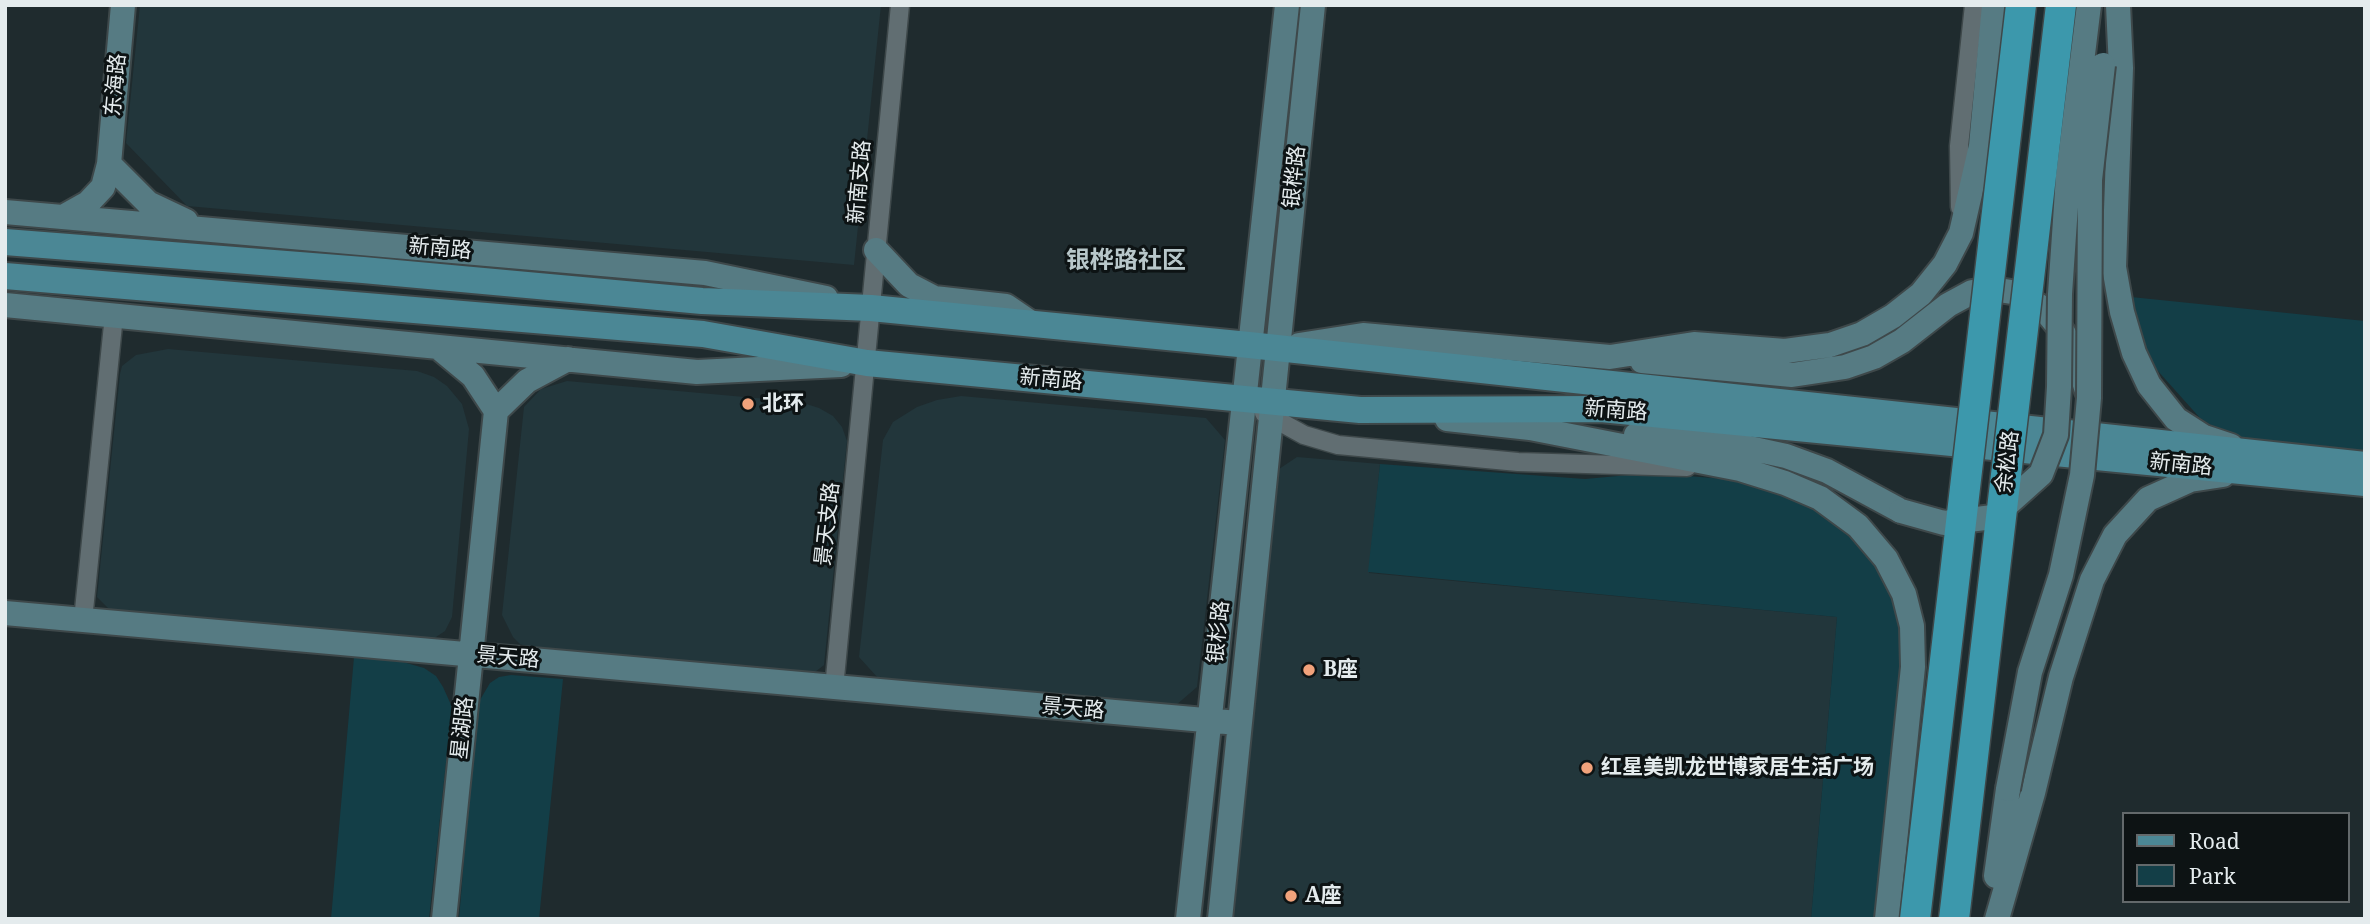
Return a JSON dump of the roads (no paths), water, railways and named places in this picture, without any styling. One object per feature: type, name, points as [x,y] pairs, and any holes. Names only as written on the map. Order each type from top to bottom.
[{"type":"highway","name":"余松路","points":[[1915,919],[2021,5]]},
{"type":"highway","name":"余松路","points":[[1954,919],[2062,5]]},
{"type":"main road","name":"东海路","points":[[63,217],[88,203],[103,187],[109,164],[123,5]]},
{"type":"main road","name":"银桦路","points":[[1249,345],[1287,5]]},
{"type":"main road","name":"银桦路","points":[[1277,348],[1313,5]]},
{"type":"main road","points":[[1610,357],[1694,344],[1785,351],[1830,345],[1862,334],[1893,316],[1921,294],[1945,264],[1961,233],[1981,146],[1994,5]]},
{"type":"main road","points":[[1360,410],[1530,428],[1690,438],[1740,446],[1786,456],[1827,471],[1900,511],[1944,523],[1993,517],[2041,474],[2056,435],[2060,294],[2068,176],[2089,5]]},
{"type":"main road","points":[[1991,919],[2008,789],[2030,673],[2064,562],[2082,475],[2089,398],[2090,180],[2110,5]]},
{"type":"main road","points":[[2118,5],[2121,68],[2115,267],[2122,312],[2134,353],[2149,384],[2176,419],[2204,437],[2254,462]]},
{"type":"main road","points":[[109,164],[148,203],[201,229]]},
{"type":"main road","name":"新南路","points":[[5,212],[705,273],[872,308]]},
{"type":"main road","name":"新南路","points":[[5,242],[363,270],[702,301],[872,308],[1249,345],[2254,462],[2365,483]]},
{"type":"main road","points":[[876,250],[909,285],[934,298],[1006,306],[1031,323]]},
{"type":"main road","name":"新南路","points":[[5,276],[703,334],[867,363],[1244,398],[1272,409],[1601,409],[2254,462],[2365,465]]},
{"type":"main road","points":[[1277,348],[1363,335],[1792,375],[1845,367],[1874,357],[1902,341],[1948,304],[1972,292],[1992,289],[2018,293],[2044,309],[2063,331],[2077,359],[2089,398]]},
{"type":"main road","name":"新南路","points":[[5,305],[697,372],[867,363]]},
{"type":"main road","name":"银杉路","points":[[1188,919],[1249,345]]},
{"type":"main road","points":[[438,347],[473,376],[496,411],[527,380],[568,359]]},
{"type":"main road","name":"银杉路","points":[[1220,919],[1277,348]]},
{"type":"main road","name":"星湖路","points":[[444,919],[496,411]]},
{"type":"main road","points":[[1530,428],[1740,469],[1785,483],[1820,498],[1858,526],[1886,559],[1904,594],[1912,626],[1913,667],[1887,919]]},
{"type":"main road","points":[[1997,919],[2033,793],[2061,677],[2092,580],[2115,535],[2148,499],[2190,480],[2254,462]]},
{"type":"main road","name":"景天路","points":[[5,613],[1238,723]]},
{"type":"street","name":"新南支路","points":[[867,363],[900,5]]},
{"type":"street","points":[[1961,233],[1959,146],[1974,5]]},
{"type":"street","points":[[83,620],[114,315]]},
{"type":"street","name":"景天支路","points":[[834,688],[867,363]]},
{"type":"street","points":[[1272,409],[1304,435],[1338,444],[1518,462],[1740,469]]},
{"type":"place","name":"北环","points":[[748,404]]},
{"type":"place","name":"B座","points":[[1309,670]]},
{"type":"place","name":"红星美凯龙世博家居生活广场","points":[[1587,768]]},
{"type":"place","name":"A座","points":[[1291,896]]},
{"type":"district","name":"银桦路社区","points":[[1126,261]]}]
